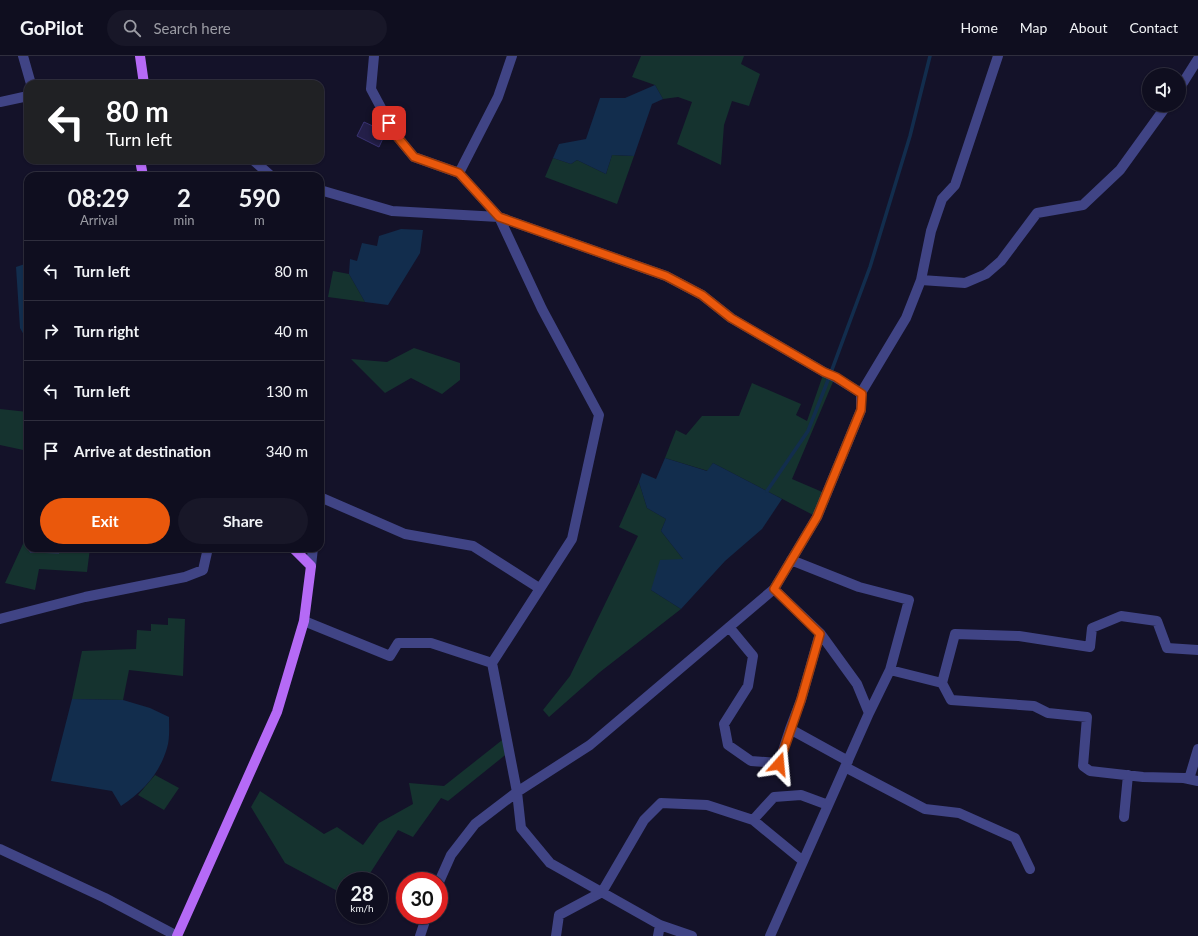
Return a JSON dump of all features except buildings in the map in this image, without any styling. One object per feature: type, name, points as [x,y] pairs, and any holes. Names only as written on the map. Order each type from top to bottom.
[{"type":"main road","points":[[140,56],[143,80]]},
{"type":"main road","points":[[177,936],[277,712],[304,621],[311,566],[297,552]]},
{"type":"street","points":[[23,56],[30,80]]},
{"type":"street","points":[[374,56],[371,89],[395,134],[414,157],[459,173],[499,217],[542,310],[599,416],[572,539],[492,663],[516,792],[521,828],[550,863],[660,925],[692,936]]},
{"type":"street","points":[[459,173],[498,97],[512,56]]},
{"type":"street","points":[[443,872],[451,855],[475,824],[516,792],[590,745],[774,589],[817,517],[861,410],[862,394],[906,318],[920,280],[931,231],[942,199],[955,185],[998,56]]},
{"type":"street","points":[[1186,78],[1198,59]]},
{"type":"street","points":[[0,102],[24,97]]},
{"type":"street","points":[[920,280],[965,283],[986,274],[1001,260],[1037,213],[1083,205],[1120,170],[1162,112]]},
{"type":"street","points":[[258,164],[267,172]]},
{"type":"street","points":[[324,191],[392,210],[499,217],[666,276],[702,295],[731,318],[824,372],[836,377],[862,394]]},
{"type":"street","points":[[324,499],[405,534],[473,546],[539,588]]},
{"type":"street","points":[[0,619],[85,597],[185,577],[203,570],[207,552]]},
{"type":"street","points":[[311,566],[313,552]]},
{"type":"street","points":[[770,936],[869,713],[890,670],[909,600],[859,588],[791,560]]},
{"type":"street","points":[[774,589],[820,634],[857,684],[869,713]]},
{"type":"street","points":[[1198,650],[1167,648],[1156,621],[1121,616],[1092,628],[1090,647],[1019,636],[955,634],[942,683],[951,700],[1034,706],[1048,713],[1086,717],[1083,766],[1090,771],[1194,780],[1198,749]]},
{"type":"street","points":[[304,621],[390,656],[398,643],[431,643],[492,663]]},
{"type":"street","points":[[729,627],[753,656],[748,686],[724,724],[728,745],[751,761],[779,764],[801,700],[820,634]]},
{"type":"street","points":[[890,670],[942,683]]},
{"type":"street","points":[[790,729],[846,764],[925,809],[959,813],[1015,838],[1030,869]]},
{"type":"street","points":[[1124,817],[1128,775]]},
{"type":"street","points":[[753,820],[774,796],[800,795],[828,805]]},
{"type":"street","points":[[556,936],[559,915],[602,892],[644,820],[661,803],[707,805],[753,820],[803,861]]},
{"type":"street","points":[[0,849],[105,898],[177,936]]},
{"type":"street","points":[[420,936],[423,924]]},
{"type":"street","points":[[658,936],[660,925]]},
{"type":"green space","points":[[641,56],[744,56],[741,64],[760,74],[749,106],[732,101],[724,125],[721,165],[677,144],[692,102],[678,97],[663,99],[655,85],[632,77]]},
{"type":"green space","points":[[612,155],[634,156],[617,204],[545,177],[553,158],[571,164],[577,160],[606,174]]},
{"type":"green space","points":[[333,271],[349,274],[365,302],[328,297]]},
{"type":"green space","points":[[414,348],[460,363],[460,380],[442,394],[411,378],[385,393],[351,359],[387,362]]},
{"type":"green space","points":[[824,372],[835,377],[792,479],[827,494],[817,517],[713,463],[708,471],[665,458],[676,430],[686,435],[702,416],[739,416],[752,383],[801,404],[796,415],[807,421]]},
{"type":"green space","points":[[0,409],[24,412],[24,450],[0,445]]},
{"type":"green space","points":[[639,482],[647,508],[666,519],[661,531],[683,559],[651,590],[681,609],[600,672],[549,717],[543,710],[570,676],[638,536],[619,527]]},
{"type":"green space","points":[[24,542],[24,552],[90,552],[87,572],[39,569],[35,590],[5,583]]},
{"type":"green space","points":[[168,618],[185,619],[183,676],[129,670],[123,700],[72,699],[82,651],[136,649],[137,630],[151,631],[151,624],[168,625]]},
{"type":"green space","points":[[506,737],[509,752],[448,801],[441,798],[413,837],[398,830],[371,872],[336,872],[336,890],[285,863],[251,807],[260,791],[324,834],[337,827],[363,845],[379,823],[413,804],[409,783],[444,786]]},
{"type":"green space","points":[[155,775],[179,788],[164,810],[138,795]]},
{"type":"water","points":[[655,85],[663,99],[652,104],[634,156],[612,155],[606,174],[577,160],[571,164],[553,158],[559,144],[586,139],[600,98],[625,98]]},
{"type":"water","points":[[401,229],[423,230],[420,253],[388,305],[365,302],[349,274],[350,259],[357,261],[362,243],[377,246],[379,236]]},
{"type":"water","points":[[24,264],[24,335],[20,328],[16,267]]},
{"type":"water","points":[[665,458],[707,471],[713,463],[782,499],[762,529],[725,561],[681,609],[651,590],[660,560],[683,559],[661,531],[666,519],[647,508],[639,482],[642,473],[656,479]]},
{"type":"water","points":[[72,699],[123,700],[150,708],[169,717],[168,744],[160,766],[149,782],[121,806],[112,791],[51,781]]},
{"type":"waterway","points":[[767,491],[808,431],[830,375],[870,267],[910,136],[930,56]]},
{"type":"route","points":[[389,123],[395,134],[414,157],[459,173],[499,217],[666,276],[702,295],[731,318],[824,372],[836,377],[862,394],[861,410],[817,517],[774,589],[820,634],[801,700],[779,764]]}]
